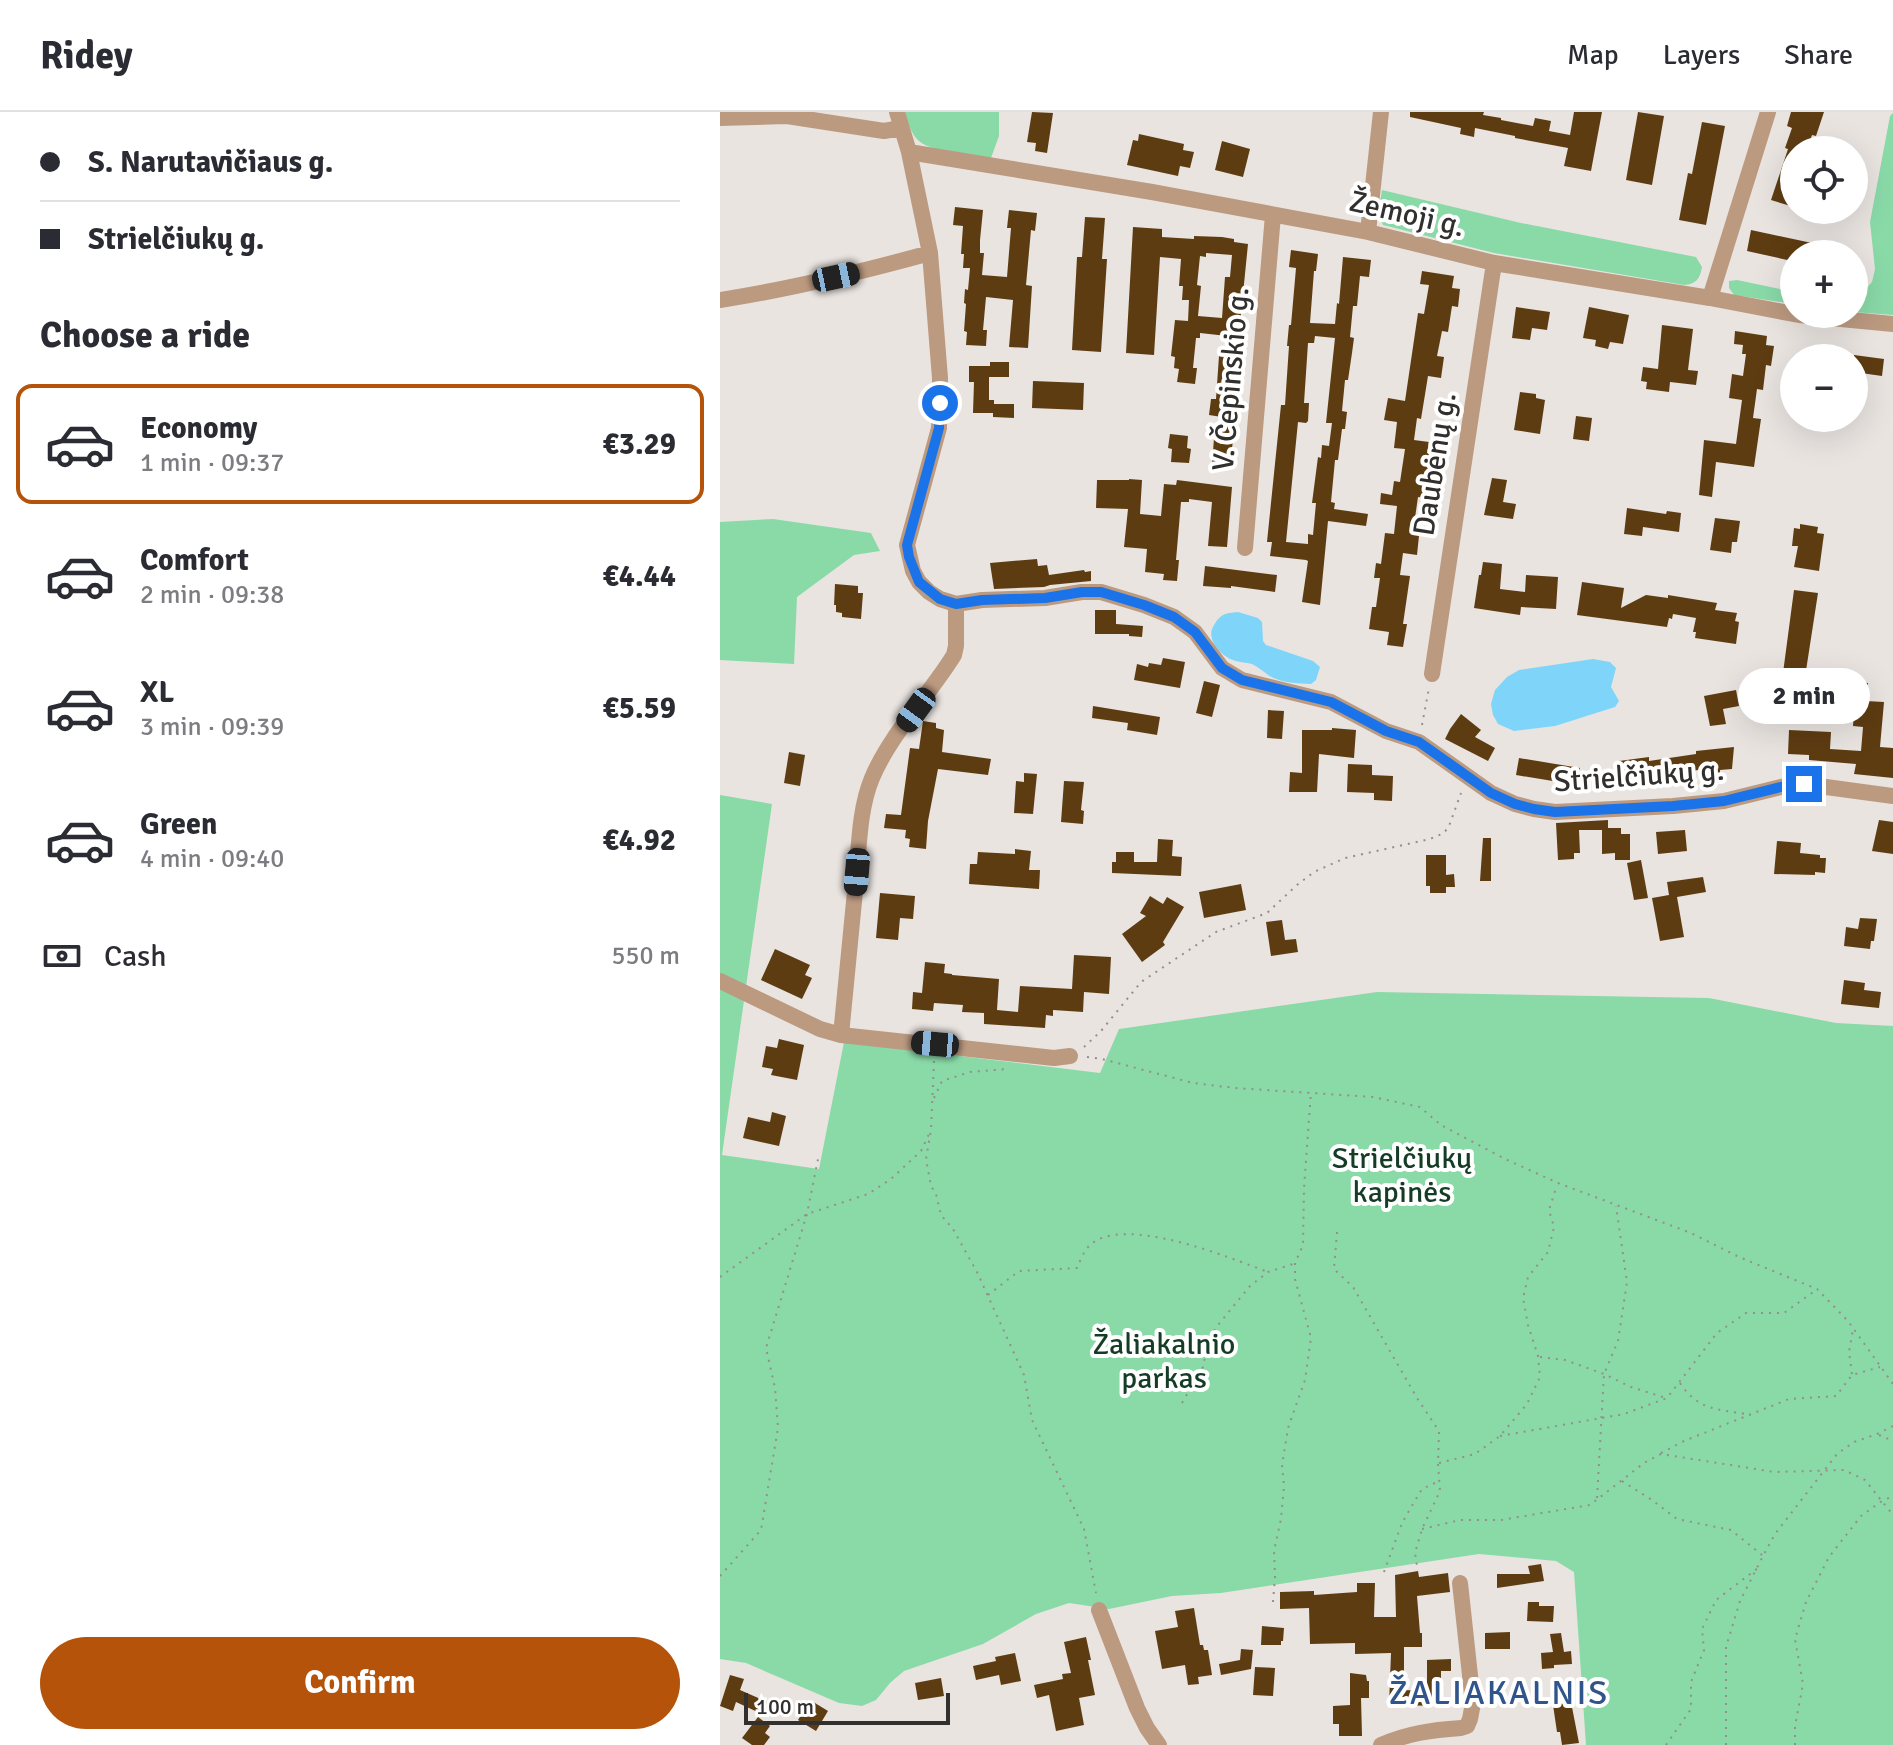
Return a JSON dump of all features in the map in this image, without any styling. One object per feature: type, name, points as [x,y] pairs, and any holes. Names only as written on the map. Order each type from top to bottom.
[{"type":"street","points":[[1368,232],[1381,112]]},
{"type":"street","points":[[1710,298],[1768,112]]},
{"type":"street","points":[[720,118],[787,116],[884,131],[899,120],[909,152],[930,253],[940,378],[939,428],[907,545],[919,582],[940,599],[956,604],[956,646],[954,655],[884,754],[871,780],[859,845],[841,1035]]},
{"type":"street","name":"Žemoji g.","points":[[909,152],[1368,232],[1494,263],[1799,315],[1893,324]]},
{"type":"street","name":"V. Čepinskio g.","points":[[1245,548],[1273,215]]},
{"type":"street","points":[[720,300],[851,274],[930,253]]},
{"type":"street","name":"Daubėnų g.","points":[[1432,674],[1494,263]]},
{"type":"street","name":"Strielčiukų g.","points":[[956,604],[1101,592],[1144,605],[1174,617],[1195,632],[1222,668],[1242,680],[1331,702],[1386,731],[1419,742],[1491,793],[1515,804],[1555,812],[1615,810],[1724,801],[1804,784],[1893,796]]},
{"type":"street","points":[[720,981],[820,1029],[841,1035],[1054,1058],[1070,1056]]},
{"type":"street","points":[[1381,1745],[1421,1731],[1467,1726],[1473,1703],[1460,1583]]},
{"type":"street","points":[[1099,1610],[1137,1708],[1159,1745]]},
{"type":"path","points":[[1419,742],[1432,674]]},
{"type":"path","points":[[1070,1056],[1101,1031],[1141,982],[1216,932],[1267,913],[1314,872],[1345,858],[1438,837],[1444,833],[1468,777]]},
{"type":"path","points":[[935,1044],[931,1130],[926,1159],[931,1186],[941,1215],[953,1229],[977,1272],[1024,1375],[1032,1420],[1084,1529],[1099,1610]]},
{"type":"path","points":[[1070,1056],[1102,1059],[1193,1083],[1373,1097],[1420,1107],[1465,1140],[1558,1183],[1691,1233],[1739,1257],[1817,1289],[1853,1328],[1893,1384]]},
{"type":"path","points":[[932,1102],[942,1081],[970,1072],[1017,1068]]},
{"type":"path","points":[[1273,1602],[1274,1551],[1284,1486],[1282,1465],[1288,1428],[1305,1380],[1311,1338],[1295,1279],[1295,1263],[1303,1245],[1311,1092]]},
{"type":"path","points":[[720,1277],[807,1214],[868,1194],[891,1179],[921,1151],[931,1130]]},
{"type":"path","points":[[720,1576],[761,1530],[778,1428],[775,1388],[766,1348],[807,1214],[818,1159]]},
{"type":"path","points":[[1438,1464],[1475,1454],[1500,1436],[1527,1404],[1540,1377],[1538,1356],[1523,1298],[1528,1277],[1548,1252],[1554,1227],[1549,1210],[1558,1183]]},
{"type":"path","points":[[1597,1499],[1604,1374],[1618,1341],[1627,1282],[1616,1206]]},
{"type":"path","points":[[1337,1232],[1334,1269],[1353,1287],[1439,1431],[1440,1491],[1422,1529],[1415,1553],[1417,1566]]},
{"type":"path","points":[[988,1295],[1019,1271],[1077,1268],[1088,1246],[1107,1236],[1143,1234],[1205,1249],[1268,1272]]},
{"type":"path","points":[[1182,1403],[1203,1367],[1208,1340],[1218,1325],[1250,1286],[1268,1272],[1295,1263]]},
{"type":"path","points":[[1500,1436],[1624,1414],[1667,1398],[1717,1333],[1746,1313],[1784,1313],[1817,1289]]},
{"type":"path","points":[[1852,1375],[1849,1352],[1853,1328]]},
{"type":"path","points":[[1538,1356],[1565,1360],[1667,1398]]},
{"type":"path","points":[[1422,1529],[1460,1520],[1501,1520],[1590,1505],[1644,1463],[1684,1441],[1789,1399],[1836,1396],[1852,1375],[1881,1367]]},
{"type":"path","points":[[1679,1382],[1689,1397],[1707,1408],[1747,1414]]},
{"type":"path","points":[[1726,1745],[1726,1647],[1740,1601],[1763,1556],[1775,1534],[1837,1454],[1854,1442],[1893,1426]]},
{"type":"path","points":[[1877,1434],[1893,1441]]},
{"type":"path","points":[[1661,1454],[1774,1472],[1844,1470],[1865,1480],[1893,1515]]},
{"type":"path","points":[[1384,1572],[1402,1523],[1422,1489],[1439,1481]]},
{"type":"path","points":[[1622,1481],[1677,1519],[1731,1530],[1763,1556]]},
{"type":"path","points":[[1795,1745],[1795,1726],[1803,1684],[1795,1639],[1806,1602],[1829,1557],[1861,1516],[1893,1496]]},
{"type":"path","points":[[1666,1745],[1691,1709],[1691,1682],[1704,1650],[1702,1629],[1716,1600],[1759,1567]]},
{"type":"green space","points":[[905,112],[999,112],[999,136],[991,158],[953,153],[925,145],[914,135]]},
{"type":"green space","points":[[1893,113],[1893,315],[1868,313],[1868,286],[1875,269],[1870,222]]},
{"type":"green space","points":[[1382,190],[1521,223],[1696,257],[1702,267],[1699,278],[1684,285],[1494,253],[1383,225],[1378,215]]},
{"type":"green space","points":[[1729,281],[1780,289],[1780,302],[1734,295]]},
{"type":"green space","points":[[773,519],[871,533],[880,551],[854,555],[797,597],[794,664],[720,660],[720,522]]},
{"type":"green space","name":"Žaliakalnio parkas","points":[[720,795],[772,804],[722,1155],[819,1169],[844,1042],[1100,1073],[1119,1029],[1377,992],[1709,998],[1836,1023],[1893,1026],[1893,1745],[1586,1745],[1574,1572],[1556,1561],[1479,1554],[1221,1593],[1172,1596],[1109,1609],[1069,1603],[1036,1614],[983,1644],[904,1671],[876,1700],[862,1706],[839,1703],[746,1663],[720,1659]]},
{"type":"water","points":[[1238,612],[1262,622],[1266,645],[1313,661],[1320,667],[1316,680],[1311,684],[1283,681],[1252,664],[1224,655],[1213,642],[1211,632],[1221,617]]},
{"type":"water","points":[[1593,659],[1610,662],[1616,668],[1611,687],[1619,701],[1615,707],[1555,726],[1514,731],[1498,724],[1491,704],[1495,690],[1507,677],[1519,670]]},
{"type":"building","points":[[1032,112],[1053,113],[1047,153],[1035,151],[1036,143],[1027,142]]},
{"type":"building","points":[[1410,112],[1484,112],[1483,115],[1533,126],[1535,118],[1551,121],[1549,131],[1570,135],[1574,112],[1602,112],[1591,171],[1564,166],[1568,148],[1475,128],[1474,137],[1460,134],[1461,128],[1410,117]]},
{"type":"building","points":[[1638,112],[1664,116],[1652,185],[1626,180]]},
{"type":"building","points":[[1791,112],[1824,112],[1816,136],[1789,136],[1792,128],[1787,126]]},
{"type":"building","points":[[1702,122],[1725,126],[1706,225],[1679,220]]},
{"type":"building","points":[[1139,134],[1184,144],[1183,150],[1194,152],[1190,168],[1180,166],[1178,176],[1127,165],[1133,140],[1138,141]]},
{"type":"building","points":[[1222,141],[1250,149],[1243,177],[1215,170]]},
{"type":"building","points":[[1780,173],[1780,203],[1771,200]]},
{"type":"building","points":[[955,207],[983,210],[980,240],[980,253],[984,253],[982,275],[1007,277],[1011,228],[1007,228],[1009,210],[1037,213],[1035,231],[1031,230],[1026,285],[1032,286],[1028,348],[1009,347],[1013,300],[986,297],[983,330],[987,330],[986,346],[966,345],[964,303],[970,268],[963,268],[963,226],[953,225]]},
{"type":"building","points":[[1085,217],[1105,218],[1102,259],[1107,259],[1101,352],[1072,350],[1077,257],[1082,257]]},
{"type":"building","points":[[1133,227],[1162,229],[1162,237],[1222,237],[1248,244],[1230,466],[1212,465],[1214,438],[1219,438],[1222,417],[1209,415],[1211,399],[1216,399],[1219,356],[1225,357],[1227,336],[1200,333],[1200,338],[1196,338],[1193,368],[1197,368],[1195,384],[1177,382],[1179,369],[1174,368],[1175,357],[1171,356],[1175,320],[1188,321],[1189,300],[1182,300],[1183,286],[1179,286],[1181,259],[1160,257],[1154,355],[1126,353]],"holes":[[[1206,253],[1232,255],[1230,277],[1225,277],[1222,318],[1198,316],[1200,256],[1206,257]]]},
{"type":"building","points":[[1751,230],[1798,240],[1780,240],[1780,258],[1747,251]]},
{"type":"building","points":[[1291,250],[1318,254],[1310,323],[1335,324],[1343,257],[1371,260],[1369,277],[1360,276],[1357,306],[1353,306],[1350,337],[1354,338],[1342,411],[1347,412],[1338,460],[1335,460],[1331,502],[1335,503],[1334,509],[1368,514],[1366,526],[1328,521],[1320,605],[1302,602],[1308,561],[1270,556],[1272,542],[1267,542],[1281,405],[1285,405],[1287,346],[1296,268],[1289,267]],"holes":[[[1315,336],[1335,338],[1326,423],[1332,423],[1329,446],[1322,445],[1321,458],[1318,457],[1312,503],[1316,503],[1313,535],[1308,534],[1308,544],[1286,542],[1298,422],[1308,421],[1309,403],[1304,403],[1308,343],[1314,343]]]},
{"type":"building","points":[[1422,271],[1454,276],[1452,288],[1460,289],[1458,307],[1452,306],[1448,332],[1442,331],[1437,356],[1444,357],[1441,378],[1428,376],[1421,419],[1417,418],[1414,440],[1429,442],[1427,453],[1436,454],[1433,472],[1427,472],[1424,498],[1418,497],[1414,525],[1420,526],[1417,555],[1403,553],[1400,575],[1410,576],[1403,647],[1387,645],[1389,632],[1369,629],[1380,578],[1374,578],[1376,563],[1381,564],[1385,533],[1394,534],[1397,506],[1380,504],[1381,493],[1392,495],[1394,481],[1400,482],[1405,449],[1394,448],[1397,422],[1384,420],[1388,398],[1405,401],[1418,313],[1424,314],[1429,285],[1420,284]]},
{"type":"building","points":[[1516,307],[1550,312],[1547,330],[1532,328],[1530,340],[1512,338]]},
{"type":"building","points":[[1589,307],[1629,315],[1623,344],[1610,342],[1608,349],[1595,346],[1596,340],[1583,338]]},
{"type":"building","points":[[1662,325],[1693,329],[1688,370],[1698,371],[1696,385],[1670,382],[1669,392],[1646,389],[1647,382],[1641,381],[1643,367],[1658,369]]},
{"type":"building","points":[[1735,331],[1767,336],[1766,345],[1774,346],[1771,366],[1766,365],[1763,390],[1757,389],[1753,418],[1761,419],[1754,467],[1716,462],[1712,497],[1699,495],[1704,440],[1736,444],[1742,400],[1729,398],[1732,374],[1743,376],[1746,354],[1742,354],[1743,345],[1734,344]]},
{"type":"building","points":[[1868,357],[1884,359],[1882,376],[1868,374]]},
{"type":"building","points":[[990,362],[1009,362],[1009,377],[989,377],[989,400],[994,400],[994,404],[1014,404],[1014,418],[993,417],[993,413],[973,413],[974,382],[969,382],[969,366],[990,366]]},
{"type":"building","points":[[1033,381],[1084,383],[1083,410],[1032,408]]},
{"type":"building","points":[[1520,392],[1536,394],[1536,398],[1545,400],[1540,434],[1514,430]]},
{"type":"building","points":[[1576,416],[1592,418],[1589,441],[1573,439]]},
{"type":"building","points":[[1170,434],[1188,436],[1187,448],[1191,449],[1189,463],[1171,462],[1172,449],[1168,448]]},
{"type":"building","points":[[1492,478],[1507,480],[1503,502],[1516,504],[1513,519],[1484,515]]},
{"type":"building","points":[[1097,480],[1142,480],[1140,514],[1161,516],[1164,484],[1176,485],[1177,480],[1232,487],[1227,547],[1208,546],[1212,502],[1189,499],[1189,502],[1181,502],[1177,581],[1163,580],[1164,574],[1145,572],[1147,549],[1124,547],[1128,509],[1096,508]]},
{"type":"building","points":[[1627,508],[1681,513],[1679,532],[1643,527],[1642,536],[1624,534]]},
{"type":"building","points":[[1715,518],[1740,521],[1737,542],[1732,542],[1731,553],[1710,550]]},
{"type":"building","points":[[1800,524],[1818,527],[1817,533],[1824,534],[1819,571],[1794,567],[1798,546],[1792,546],[1794,528],[1800,529]]},
{"type":"building","points":[[1037,559],[1038,566],[1047,565],[1049,575],[1091,571],[1091,581],[994,589],[990,563]]},
{"type":"building","points":[[1483,562],[1502,564],[1500,589],[1525,592],[1526,575],[1558,577],[1556,609],[1521,607],[1520,615],[1474,608]]},
{"type":"building","points":[[1205,566],[1277,575],[1275,592],[1203,586]]},
{"type":"building","points":[[1582,582],[1624,588],[1621,608],[1646,595],[1668,598],[1668,595],[1717,603],[1715,610],[1737,613],[1736,644],[1695,638],[1696,618],[1673,614],[1667,627],[1577,615]]},
{"type":"building","points":[[835,584],[858,586],[858,593],[863,593],[861,619],[842,617],[842,613],[836,612]]},
{"type":"building","points":[[1794,590],[1818,593],[1803,690],[1781,688]]},
{"type":"building","points":[[1095,610],[1116,610],[1116,624],[1143,626],[1142,637],[1095,634]]},
{"type":"building","points":[[1163,658],[1185,662],[1180,688],[1134,680],[1137,664],[1148,667],[1149,663],[1161,665]]},
{"type":"building","points":[[1204,681],[1220,685],[1212,717],[1196,713]]},
{"type":"building","points":[[1853,682],[1868,683],[1866,701],[1884,702],[1880,747],[1893,748],[1893,778],[1854,774],[1856,764],[1809,760],[1809,755],[1788,754],[1789,730],[1831,732],[1830,749],[1861,751],[1863,727],[1853,726]]},
{"type":"building","points":[[1736,690],[1739,706],[1723,709],[1726,724],[1710,726],[1704,696]]},
{"type":"building","points":[[1093,706],[1160,717],[1157,735],[1127,730],[1128,723],[1092,718]]},
{"type":"building","points":[[1268,710],[1284,711],[1282,739],[1267,738]]},
{"type":"building","points":[[1461,714],[1481,730],[1475,737],[1495,748],[1488,761],[1445,739]]},
{"type":"building","points":[[923,721],[936,723],[936,728],[944,730],[942,752],[991,759],[988,775],[938,769],[926,849],[909,847],[906,830],[884,828],[886,814],[901,815],[910,748],[919,749]]},
{"type":"building","points":[[1302,730],[1356,730],[1354,758],[1319,754],[1317,792],[1289,792],[1290,772],[1302,773]]},
{"type":"building","points":[[1734,747],[1732,769],[1720,770],[1720,773],[1699,776],[1698,770],[1622,783],[1619,761],[1649,757],[1649,761]]},
{"type":"building","points":[[789,752],[805,755],[800,786],[784,783]]},
{"type":"building","points":[[1519,758],[1580,768],[1577,785],[1516,775]]},
{"type":"building","points":[[1348,764],[1372,765],[1372,775],[1393,776],[1392,801],[1374,800],[1374,793],[1347,792]]},
{"type":"building","points":[[1024,773],[1037,774],[1033,814],[1014,813],[1016,781],[1024,782]]},
{"type":"building","points":[[1064,781],[1084,782],[1083,824],[1061,822]]},
{"type":"building","points":[[1608,820],[1608,828],[1621,828],[1621,834],[1630,834],[1630,860],[1615,860],[1615,853],[1602,854],[1602,830],[1579,830],[1580,853],[1574,853],[1574,859],[1558,860],[1556,823]]},
{"type":"building","points":[[1879,820],[1893,822],[1893,854],[1872,851]]},
{"type":"building","points":[[1685,830],[1687,851],[1658,854],[1656,832]]},
{"type":"building","points":[[1483,838],[1491,838],[1491,881],[1480,881]]},
{"type":"building","points":[[1158,839],[1173,840],[1172,856],[1182,857],[1181,876],[1112,873],[1116,852],[1134,852],[1134,862],[1157,862]]},
{"type":"building","points":[[1777,841],[1801,843],[1800,853],[1826,858],[1825,873],[1774,874]]},
{"type":"building","points":[[1015,849],[1031,851],[1029,870],[1040,870],[1039,889],[969,884],[970,864],[977,864],[978,852],[1015,854]]},
{"type":"building","points":[[1426,855],[1446,855],[1446,875],[1454,874],[1455,887],[1446,887],[1446,893],[1430,893],[1430,886],[1426,886]]},
{"type":"building","points":[[1641,860],[1648,898],[1634,900],[1627,863]]},
{"type":"building","points":[[1703,877],[1706,892],[1677,897],[1684,937],[1660,941],[1652,898],[1669,895],[1667,882]]},
{"type":"building","points":[[1241,884],[1246,910],[1204,918],[1199,892]]},
{"type":"building","points":[[880,893],[915,896],[913,919],[900,918],[898,940],[876,938]]},
{"type":"building","points":[[1150,896],[1163,904],[1167,897],[1184,907],[1163,942],[1165,945],[1142,962],[1122,934],[1146,916],[1140,913]]},
{"type":"building","points":[[1860,918],[1877,919],[1870,949],[1844,946],[1846,927],[1858,929]]},
{"type":"building","points":[[1282,920],[1285,940],[1296,939],[1298,952],[1271,956],[1266,922]]},
{"type":"building","points":[[775,949],[810,965],[805,975],[812,978],[802,999],[761,980]]},
{"type":"building","points":[[1074,955],[1111,957],[1109,994],[1084,992],[1083,1012],[1053,1010],[1053,1016],[1046,1015],[1045,1028],[984,1024],[984,1013],[962,1012],[963,1005],[934,1003],[933,1011],[912,1009],[913,992],[922,993],[925,962],[945,964],[944,973],[952,975],[999,979],[997,1010],[1018,1012],[1020,986],[1072,989]]},
{"type":"building","points":[[1844,980],[1865,983],[1864,990],[1881,992],[1879,1008],[1841,1004]]},
{"type":"building","points":[[779,1039],[804,1045],[797,1080],[771,1075],[773,1069],[762,1067],[766,1046],[777,1048]]},
{"type":"building","points":[[772,1112],[786,1116],[779,1146],[743,1138],[748,1117],[770,1122]]},
{"type":"building","points":[[1541,1564],[1544,1581],[1497,1588],[1497,1574],[1530,1574],[1528,1566]]},
{"type":"building","points":[[1418,1571],[1419,1577],[1448,1573],[1450,1592],[1417,1596],[1422,1647],[1404,1647],[1404,1690],[1427,1691],[1427,1660],[1451,1659],[1451,1671],[1441,1671],[1441,1706],[1389,1705],[1391,1653],[1355,1654],[1355,1643],[1310,1644],[1309,1608],[1280,1609],[1280,1592],[1314,1591],[1314,1595],[1357,1592],[1357,1583],[1375,1583],[1374,1617],[1396,1617],[1395,1575]]},
{"type":"building","points":[[1528,1602],[1554,1606],[1553,1622],[1527,1621]]},
{"type":"building","points":[[1194,1608],[1200,1645],[1208,1650],[1212,1675],[1198,1677],[1199,1684],[1188,1685],[1185,1665],[1162,1669],[1155,1631],[1178,1627],[1175,1611]]},
{"type":"building","points":[[1262,1626],[1284,1628],[1281,1645],[1261,1645]]},
{"type":"building","points":[[1510,1632],[1510,1649],[1485,1649],[1485,1633]]},
{"type":"building","points":[[1561,1633],[1564,1652],[1571,1651],[1572,1664],[1542,1669],[1541,1653],[1553,1652],[1550,1634]]},
{"type":"building","points":[[1086,1637],[1095,1695],[1079,1698],[1084,1725],[1056,1731],[1049,1695],[1037,1698],[1034,1685],[1063,1679],[1062,1674],[1071,1673],[1064,1642]]},
{"type":"building","points":[[1241,1649],[1253,1650],[1251,1669],[1221,1675],[1219,1664],[1240,1660]]},
{"type":"building","points":[[1015,1653],[1021,1681],[1001,1685],[999,1675],[976,1680],[973,1666]]},
{"type":"building","points":[[1255,1667],[1275,1668],[1273,1696],[1253,1695]]},
{"type":"building","points":[[1350,1673],[1366,1675],[1369,1681],[1369,1698],[1361,1698],[1362,1736],[1339,1736],[1339,1724],[1333,1724],[1333,1706],[1350,1705]]},
{"type":"building","points":[[730,1675],[744,1679],[740,1690],[770,1703],[764,1715],[736,1702],[733,1711],[720,1706]]},
{"type":"building","points":[[941,1678],[944,1696],[918,1700],[915,1683]]},
{"type":"building","points":[[810,1700],[828,1711],[816,1731],[798,1720]]},
{"type":"building","points":[[1571,1702],[1579,1743],[1562,1745],[1553,1705]]},
{"type":"building","points":[[758,1717],[770,1726],[765,1733],[770,1737],[764,1745],[752,1745],[742,1738]]},
{"type":"district","name":"ŽALIAKALNIS","points":[[1499,1693]]},
{"type":"route","points":[[940,403],[939,428],[907,545],[919,582],[940,599],[956,604],[1101,592],[1144,605],[1174,617],[1195,632],[1222,668],[1242,680],[1331,702],[1386,731],[1419,742],[1491,793],[1534,809],[1555,812],[1673,806],[1724,801],[1804,784]]},
{"type":"park label","name":"Strielčiukų kapinės","points":[[1402,1175]]}]
